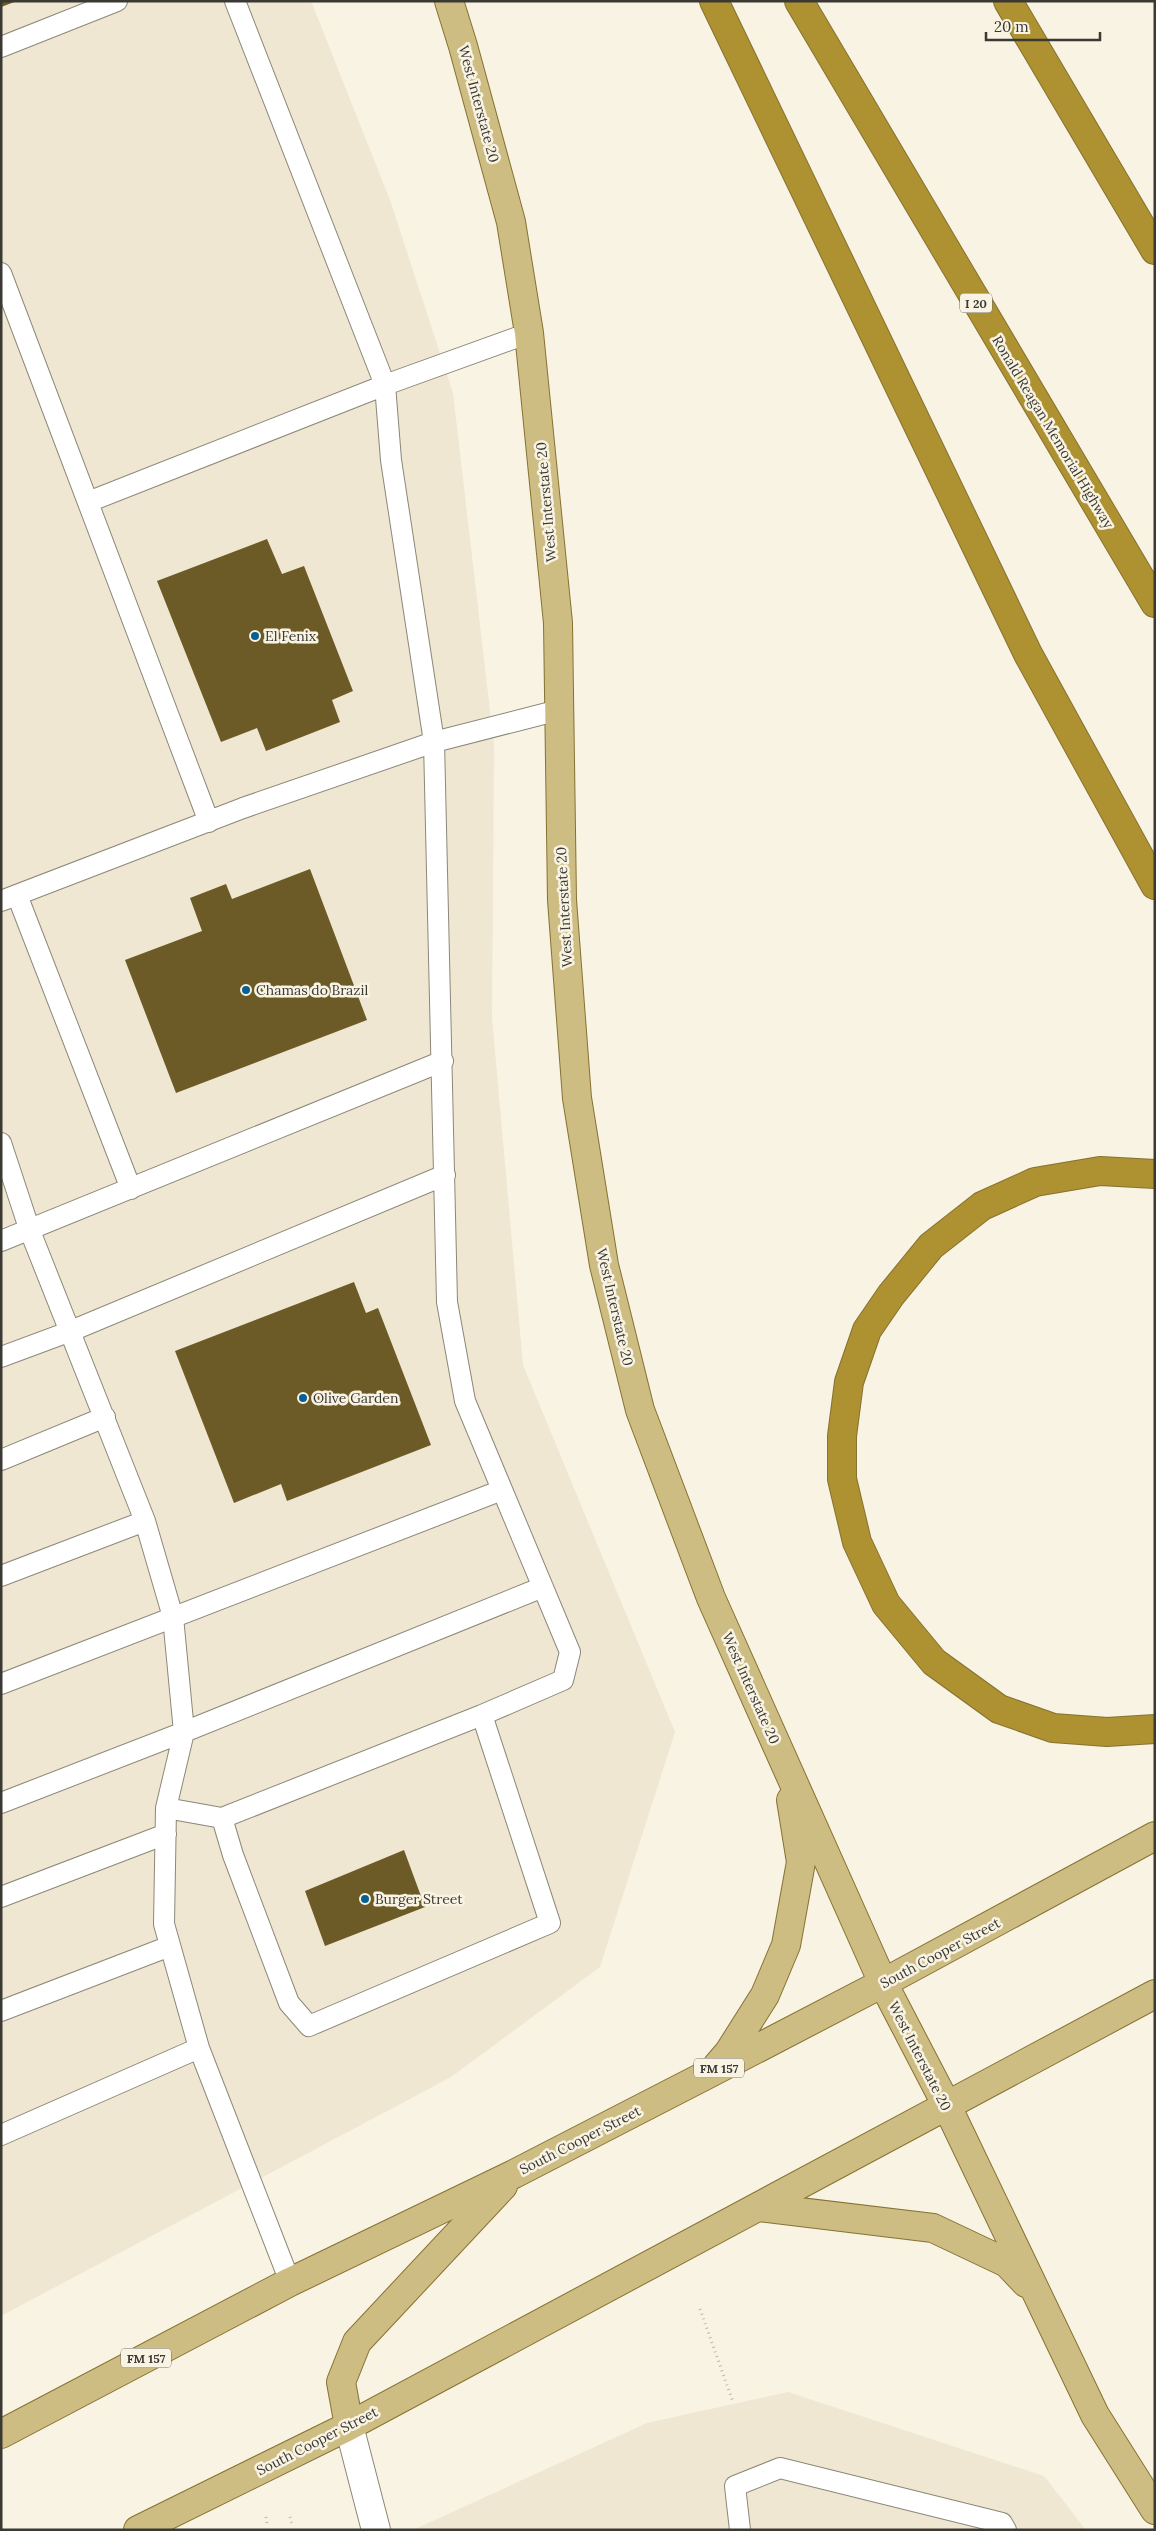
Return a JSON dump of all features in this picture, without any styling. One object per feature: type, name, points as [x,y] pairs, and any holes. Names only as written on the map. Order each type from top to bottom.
[{"type":"highway","points":[[714,1],[1028,654],[1155,885]]},
{"type":"highway","name":"Ronald Reagan Memorial Highway","points":[[799,1],[1155,603]]},
{"type":"highway","points":[[1008,1],[1155,250]]},
{"type":"highway","points":[[1155,1174],[1100,1171],[1035,1182],[982,1206],[931,1246],[891,1295],[868,1330],[849,1382],[842,1436],[842,1479],[857,1542],[886,1604],[934,1662],[999,1709],[1054,1728],[1107,1732],[1155,1729]]},
{"type":"main road","name":"West Interstate 20","points":[[449,1],[511,222],[529,333],[558,623],[562,900],[577,1098],[604,1265],[640,1410],[711,1598],[883,1983],[946,2106],[1095,2415],[1155,2510]]},
{"type":"main road","points":[[712,2072],[729,2052],[764,1995],[786,1945],[800,1862],[786,1766]]},
{"type":"main road","name":"South Cooper Street","points":[[1,2434],[290,2282],[514,2174],[712,2072],[883,1983],[1155,1836]]},
{"type":"main road","name":"South Cooper Street","points":[[138,2530],[348,2426],[1155,1994]]},
{"type":"main road","points":[[348,2426],[341,2382],[357,2342],[514,2174]]},
{"type":"main road","points":[[758,2207],[933,2228],[1007,2264],[1037,2293]]},
{"type":"street","points":[[348,2426],[376,2530]]},
{"type":"lane","points":[[1,47],[117,1]]},
{"type":"lane","points":[[166,1808],[222,1818],[482,1715],[563,1680],[570,1652],[465,1401],[447,1302],[443,1061],[434,742],[392,460],[385,385],[236,1]]},
{"type":"lane","points":[[1,273],[209,822]]},
{"type":"lane","points":[[88,502],[385,385],[529,333]]},
{"type":"lane","points":[[131,1189],[9,898],[209,822],[434,742],[559,710]]},
{"type":"lane","points":[[1,1241],[30,1231],[443,1061]]},
{"type":"lane","points":[[1,1143],[30,1231],[145,1522],[173,1617],[184,1732],[166,1808],[164,1924],[199,2048],[290,2282]]},
{"type":"lane","points":[[1,1357],[71,1331],[445,1174]]},
{"type":"lane","points":[[1,1460],[105,1417]]},
{"type":"lane","points":[[1,1684],[502,1490]]},
{"type":"lane","points":[[1,1576],[145,1522]]},
{"type":"lane","points":[[1,1803],[184,1732],[543,1587]]},
{"type":"lane","points":[[222,1818],[233,1855],[289,2003],[309,2026],[550,1924],[482,1715]]},
{"type":"lane","points":[[1,1898],[166,1834]]},
{"type":"lane","points":[[1,2011],[170,1946]]},
{"type":"lane","points":[[1,2135],[199,2048]]},
{"type":"lane","points":[[740,2530],[735,2486],[780,2468],[1002,2523],[1006,2530]]},
{"type":"path","points":[[700,2309],[733,2402]]},
{"type":"path","points":[[290,2517],[292,2524]]},
{"type":"path","points":[[266,2518],[266,2524]]},
{"type":"shaded area","points":[[1,1],[311,1],[390,200],[453,393],[494,745],[492,1018],[523,1365],[675,1732],[600,1967],[451,2077],[1,2316]]},
{"type":"shaded area","points":[[788,2392],[1044,2476],[1086,2530],[413,2530],[647,2423]]},
{"type":"building","points":[[1,1],[17,1],[1,7]]},
{"type":"building","name":"El Fenix","points":[[267,539],[282,574],[304,566],[353,691],[332,700],[340,722],[266,751],[257,728],[221,742],[157,581]]},
{"type":"building","name":"Chamas do Brazil","points":[[310,869],[367,1020],[176,1093],[125,960],[202,931],[190,898],[226,884],[232,899]]},
{"type":"building","name":"Olive Garden","points":[[354,1282],[366,1313],[378,1308],[431,1445],[287,1501],[281,1484],[234,1503],[175,1351]]},
{"type":"building","name":"Burger Street","points":[[404,1850],[425,1907],[325,1946],[305,1891]]},
{"type":"place","name":"El Fenix","points":[[255,636]]},
{"type":"place","name":"Chamas do Brazil","points":[[246,990]]},
{"type":"place","name":"Olive Garden","points":[[303,1398]]},
{"type":"place","name":"Burger Street","points":[[365,1899]]}]
